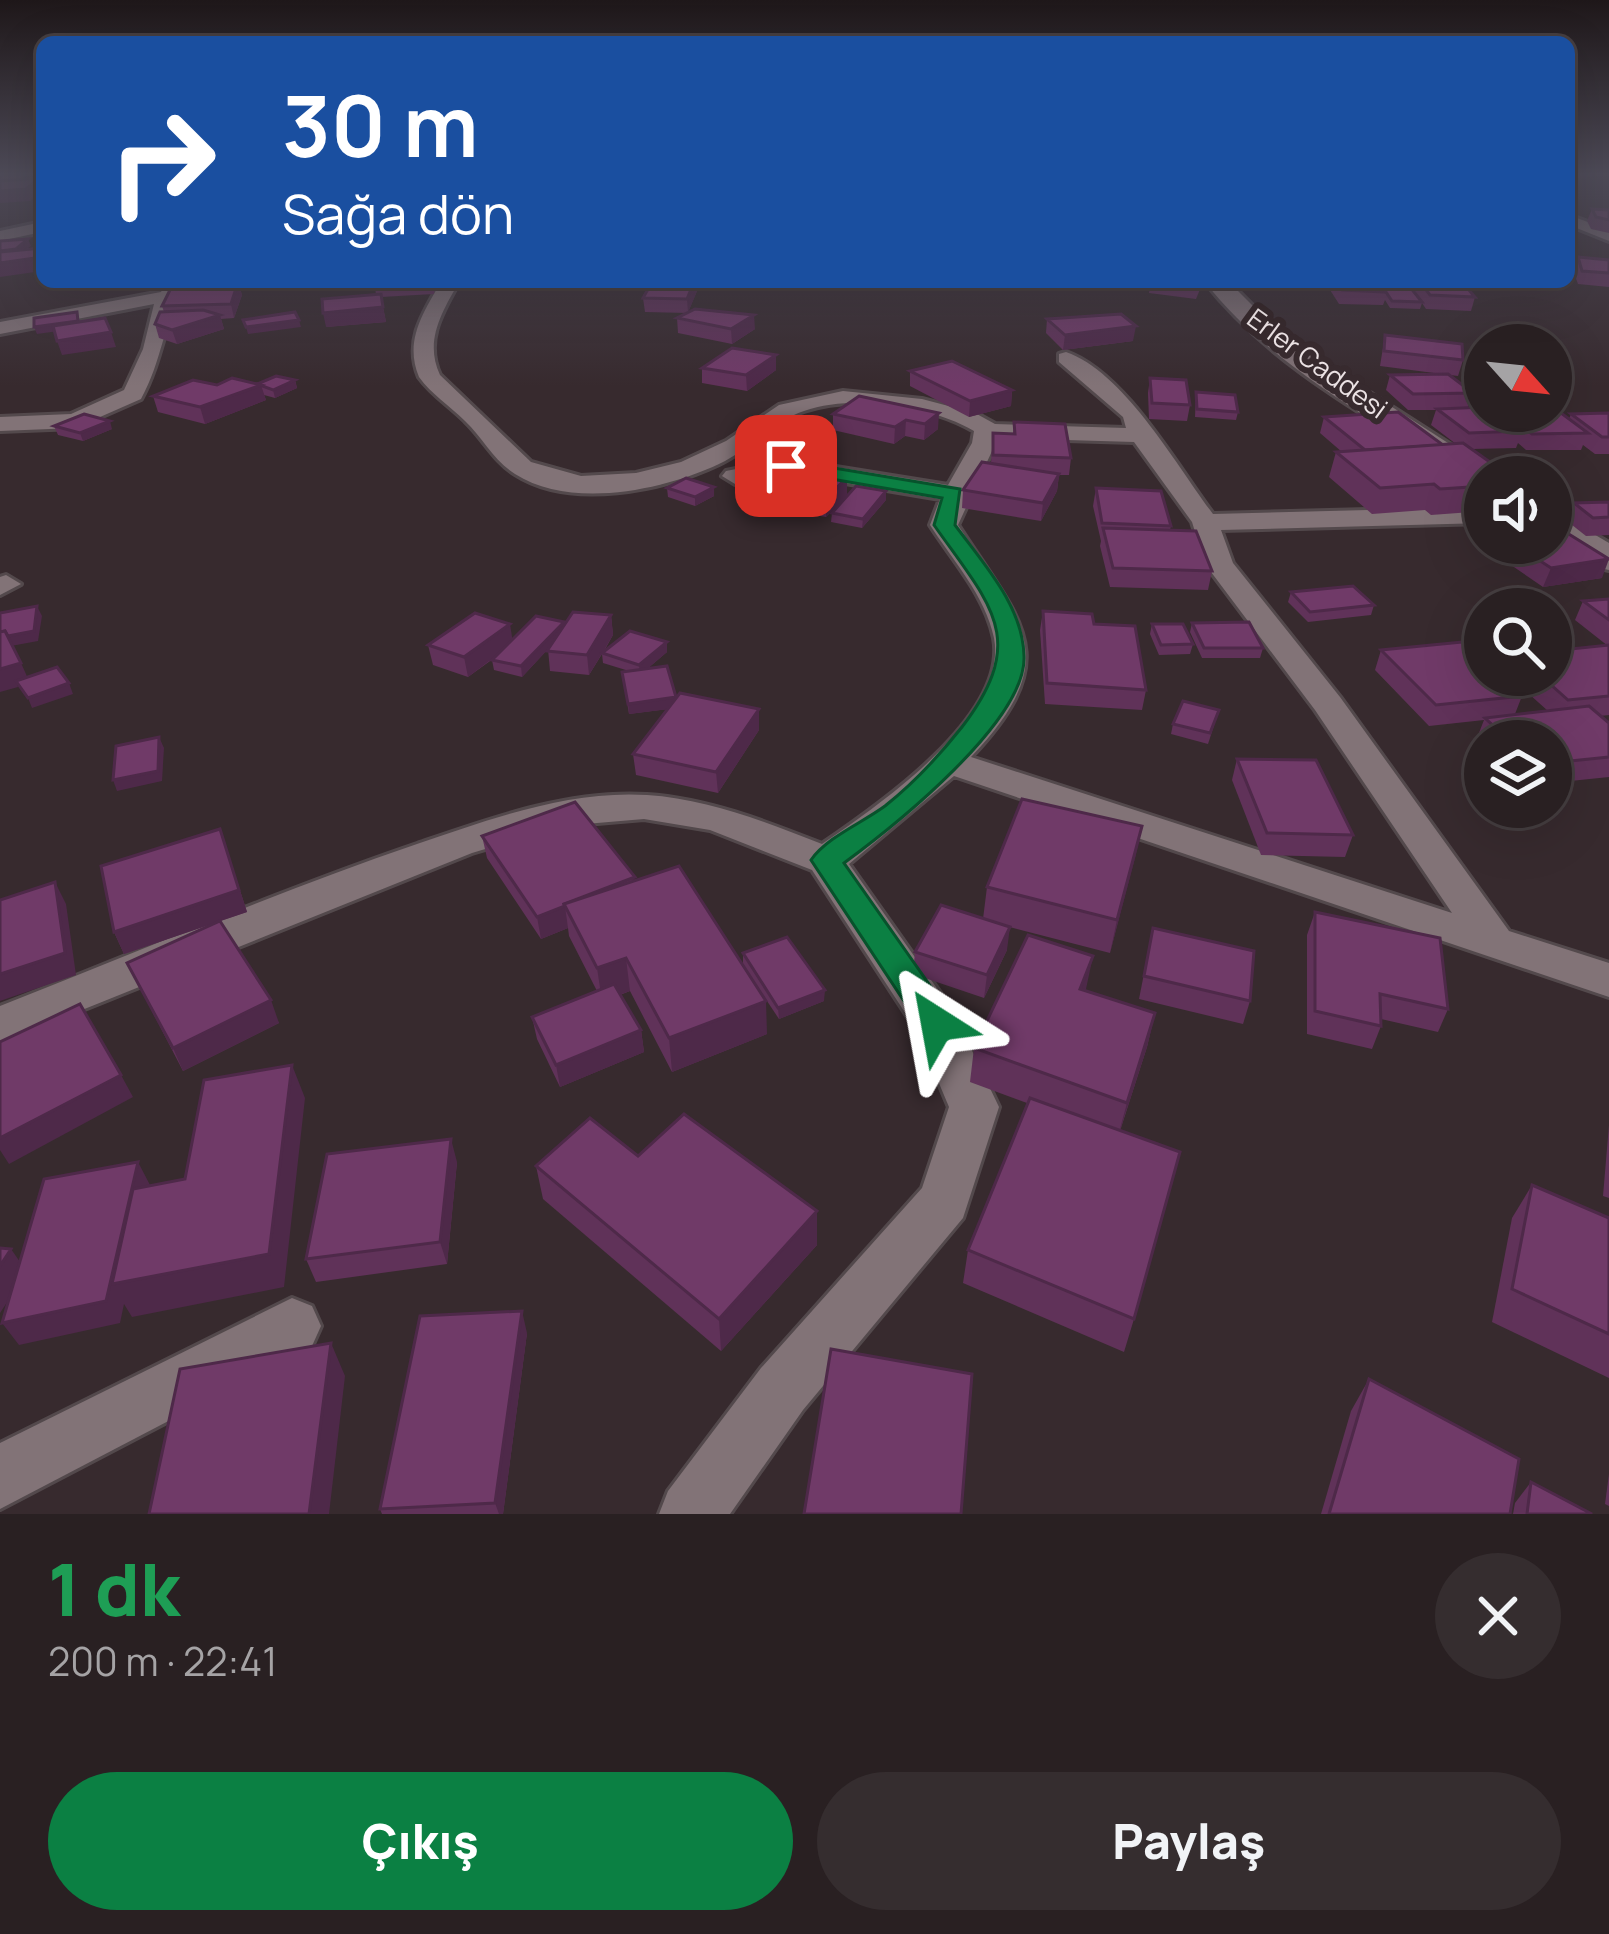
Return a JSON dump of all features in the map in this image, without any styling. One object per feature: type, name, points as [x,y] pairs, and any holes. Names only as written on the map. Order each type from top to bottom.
[{"type":"street","points":[[447,288],[420,340],[422,364],[439,391],[490,430],[527,472],[550,478],[610,482],[687,468],[738,444],[769,417],[816,400],[892,399],[979,422],[989,431],[1142,435]]},
{"type":"street","name":"Erler Caddesi","points":[[1222,288],[1255,322],[1313,368],[1464,464]]},
{"type":"street","points":[[0,328],[172,289]]},
{"type":"street","points":[[0,424],[75,422],[133,394],[142,382],[158,317],[172,289]]},
{"type":"street","points":[[1066,358],[1133,415],[1204,522],[1219,564],[1328,704],[1492,938]]},
{"type":"street","points":[[826,860],[897,811],[949,762],[1004,687],[1013,658],[1004,619],[988,584],[944,525],[953,494],[980,455],[989,431]]},
{"type":"street","points":[[735,476],[786,466],[953,494]]},
{"type":"street","points":[[1204,522],[1464,516]]},
{"type":"street","points":[[1572,533],[1609,559]]},
{"type":"street","points":[[949,762],[1609,980]]},
{"type":"street","points":[[0,1025],[346,884],[534,817],[618,806],[676,809],[740,824],[826,860],[937,1024],[974,1107],[944,1201],[782,1389],[691,1514]]},
{"type":"street","points":[[0,1477],[292,1326]]},
{"type":"building","points":[[0,245],[21,245],[16,249],[0,251]]},
{"type":"building","points":[[36,249],[36,258],[0,263],[0,252]]},
{"type":"building","points":[[1578,257],[1609,260],[1609,273],[1582,271]]},
{"type":"building","points":[[171,288],[236,288],[231,304],[162,306]]},
{"type":"building","points":[[649,288],[692,288],[687,299],[643,298]]},
{"type":"building","points":[[1383,288],[1411,288],[1422,302],[1392,301]]},
{"type":"building","points":[[1384,288],[1387,292],[1342,290]]},
{"type":"building","points":[[1425,288],[1467,288],[1475,297],[1430,295]]},
{"type":"building","points":[[381,294],[383,307],[323,313],[322,299]]},
{"type":"building","points":[[695,309],[754,315],[731,329],[677,318]]},
{"type":"building","points":[[203,310],[220,315],[172,330],[155,324],[160,312]]},
{"type":"building","points":[[77,312],[78,321],[34,327],[34,318]]},
{"type":"building","points":[[295,312],[299,320],[246,327],[243,320]]},
{"type":"building","points":[[1121,314],[1136,326],[1065,335],[1047,319]]},
{"type":"building","points":[[105,318],[111,332],[57,341],[53,326]]},
{"type":"building","points":[[1385,335],[1462,344],[1463,360],[1384,351]]},
{"type":"building","points":[[732,348],[776,355],[746,375],[702,368]]},
{"type":"building","points":[[952,361],[1012,390],[970,401],[910,371]]},
{"type":"building","points":[[1448,374],[1464,386],[1464,393],[1413,394],[1390,375]]},
{"type":"building","points":[[276,376],[295,380],[273,390],[257,384]]},
{"type":"building","points":[[232,378],[261,385],[200,407],[153,396],[193,380],[217,385]]},
{"type":"building","points":[[1150,378],[1186,380],[1190,405],[1152,403]]},
{"type":"building","points":[[1196,392],[1235,395],[1238,412],[1197,409]]},
{"type":"building","points":[[859,396],[939,413],[925,424],[906,420],[895,427],[833,414]]},
{"type":"building","points":[[1464,408],[1464,429],[1437,409]]},
{"type":"building","points":[[1398,412],[1443,445],[1365,450],[1324,417]]},
{"type":"building","points":[[1609,413],[1609,437],[1602,437],[1572,414]]},
{"type":"building","points":[[84,414],[110,421],[80,433],[54,426]]},
{"type":"building","points":[[1572,421],[1588,433],[1532,434],[1572,432]]},
{"type":"building","points":[[1014,422],[1065,424],[1071,458],[993,455],[993,433],[1015,434]]},
{"type":"building","points":[[1463,443],[1481,456],[1464,456],[1464,487],[1440,489],[1434,484],[1380,488],[1336,452]]},
{"type":"building","points":[[982,462],[1059,474],[1043,503],[963,490]]},
{"type":"building","points":[[786,467],[847,477],[826,499],[764,488]]},
{"type":"building","points":[[686,478],[714,487],[695,497],[667,488]]},
{"type":"building","points":[[856,486],[886,491],[863,519],[832,513]]},
{"type":"building","points":[[1096,488],[1161,491],[1171,526],[1102,523]]},
{"type":"building","points":[[1609,502],[1609,517],[1593,518],[1574,503]]},
{"type":"building","points":[[1103,528],[1196,531],[1212,571],[1113,568]]},
{"type":"building","points":[[1572,536],[1609,559],[1551,568],[1545,564],[1572,564]]},
{"type":"building","points":[[1353,586],[1374,605],[1310,612],[1291,592]]},
{"type":"building","points":[[1609,599],[1609,620],[1583,601]]},
{"type":"building","points":[[37,606],[34,631],[8,636],[0,632],[0,613]]},
{"type":"building","points":[[1043,611],[1092,614],[1094,624],[1135,626],[1146,690],[1047,683]]},
{"type":"building","points":[[573,612],[611,615],[587,655],[547,651]]},
{"type":"building","points":[[475,613],[510,624],[464,657],[428,645]]},
{"type":"building","points":[[536,616],[564,622],[521,666],[492,660]]},
{"type":"building","points":[[1249,622],[1263,648],[1204,648],[1192,623]]},
{"type":"building","points":[[1152,624],[1183,624],[1193,644],[1161,645]]},
{"type":"building","points":[[5,631],[21,663],[0,669],[0,632]]},
{"type":"building","points":[[630,631],[667,642],[639,665],[602,653]]},
{"type":"building","points":[[1462,642],[1464,696],[1522,696],[1436,705],[1381,650]]},
{"type":"building","points":[[1609,645],[1609,696],[1568,700],[1564,696],[1572,696],[1572,649]]},
{"type":"building","points":[[667,666],[676,697],[628,704],[622,672]]},
{"type":"building","points":[[57,667],[69,683],[28,698],[16,681]]},
{"type":"building","points":[[680,693],[759,709],[716,772],[633,754]]},
{"type":"building","points":[[1183,701],[1219,710],[1210,733],[1173,724]]},
{"type":"building","points":[[1589,706],[1609,723],[1609,757],[1572,761],[1572,720],[1485,718]]},
{"type":"building","points":[[159,737],[158,771],[113,780],[116,746]]},
{"type":"building","points":[[1237,759],[1316,760],[1353,835],[1267,833]]},
{"type":"building","points":[[1022,799],[1142,826],[1117,920],[987,887]]},
{"type":"building","points":[[575,802],[635,877],[537,917],[482,836]]},
{"type":"building","points":[[220,829],[239,890],[114,932],[101,866]]},
{"type":"building","points":[[679,866],[766,1001],[669,1038],[626,958],[597,968],[564,904]]},
{"type":"building","points":[[55,882],[65,953],[0,974],[0,900]]},
{"type":"building","points":[[941,905],[1010,927],[987,975],[915,952]]},
{"type":"building","points":[[1315,912],[1440,938],[1448,1009],[1380,994],[1381,1026],[1315,1011]]},
{"type":"building","points":[[220,921],[271,1000],[173,1048],[127,963]]},
{"type":"building","points":[[1153,928],[1254,951],[1250,1001],[1144,976]]},
{"type":"building","points":[[1028,935],[1093,956],[1080,989],[1155,1013],[1127,1103],[974,1048]]},
{"type":"building","points":[[787,937],[825,990],[778,1008],[743,953]]},
{"type":"building","points":[[614,984],[641,1030],[556,1065],[532,1017]]},
{"type":"building","points":[[80,1004],[121,1075],[0,1138],[0,1042]]},
{"type":"building","points":[[292,1065],[269,1254],[112,1284],[133,1189],[185,1179],[204,1080]]},
{"type":"building","points":[[1030,1098],[1180,1152],[1134,1319],[968,1250]]},
{"type":"building","points":[[684,1114],[817,1211],[719,1319],[536,1166],[590,1118],[638,1156]]},
{"type":"building","points":[[451,1139],[440,1242],[306,1259],[327,1154]]},
{"type":"building","points":[[138,1162],[106,1301],[2,1323],[44,1179]]},
{"type":"building","points":[[1532,1185],[1609,1218],[1609,1334],[1512,1289]]},
{"type":"building","points":[[0,1248],[11,1249],[0,1266]]},
{"type":"building","points":[[522,1311],[495,1503],[380,1509],[420,1316]]},
{"type":"building","points":[[331,1343],[309,1514],[149,1514],[180,1369]]},
{"type":"building","points":[[831,1349],[972,1374],[961,1514],[804,1514]]},
{"type":"building","points":[[1369,1379],[1519,1459],[1510,1514],[1329,1514]]},
{"type":"building","points":[[1531,1482],[1592,1514],[1527,1514]]},
{"type":"route","points":[[786,466],[953,494],[944,525],[988,584],[1004,619],[1013,658],[1004,687],[982,718],[949,762],[897,811],[826,860],[937,1024]]}]
